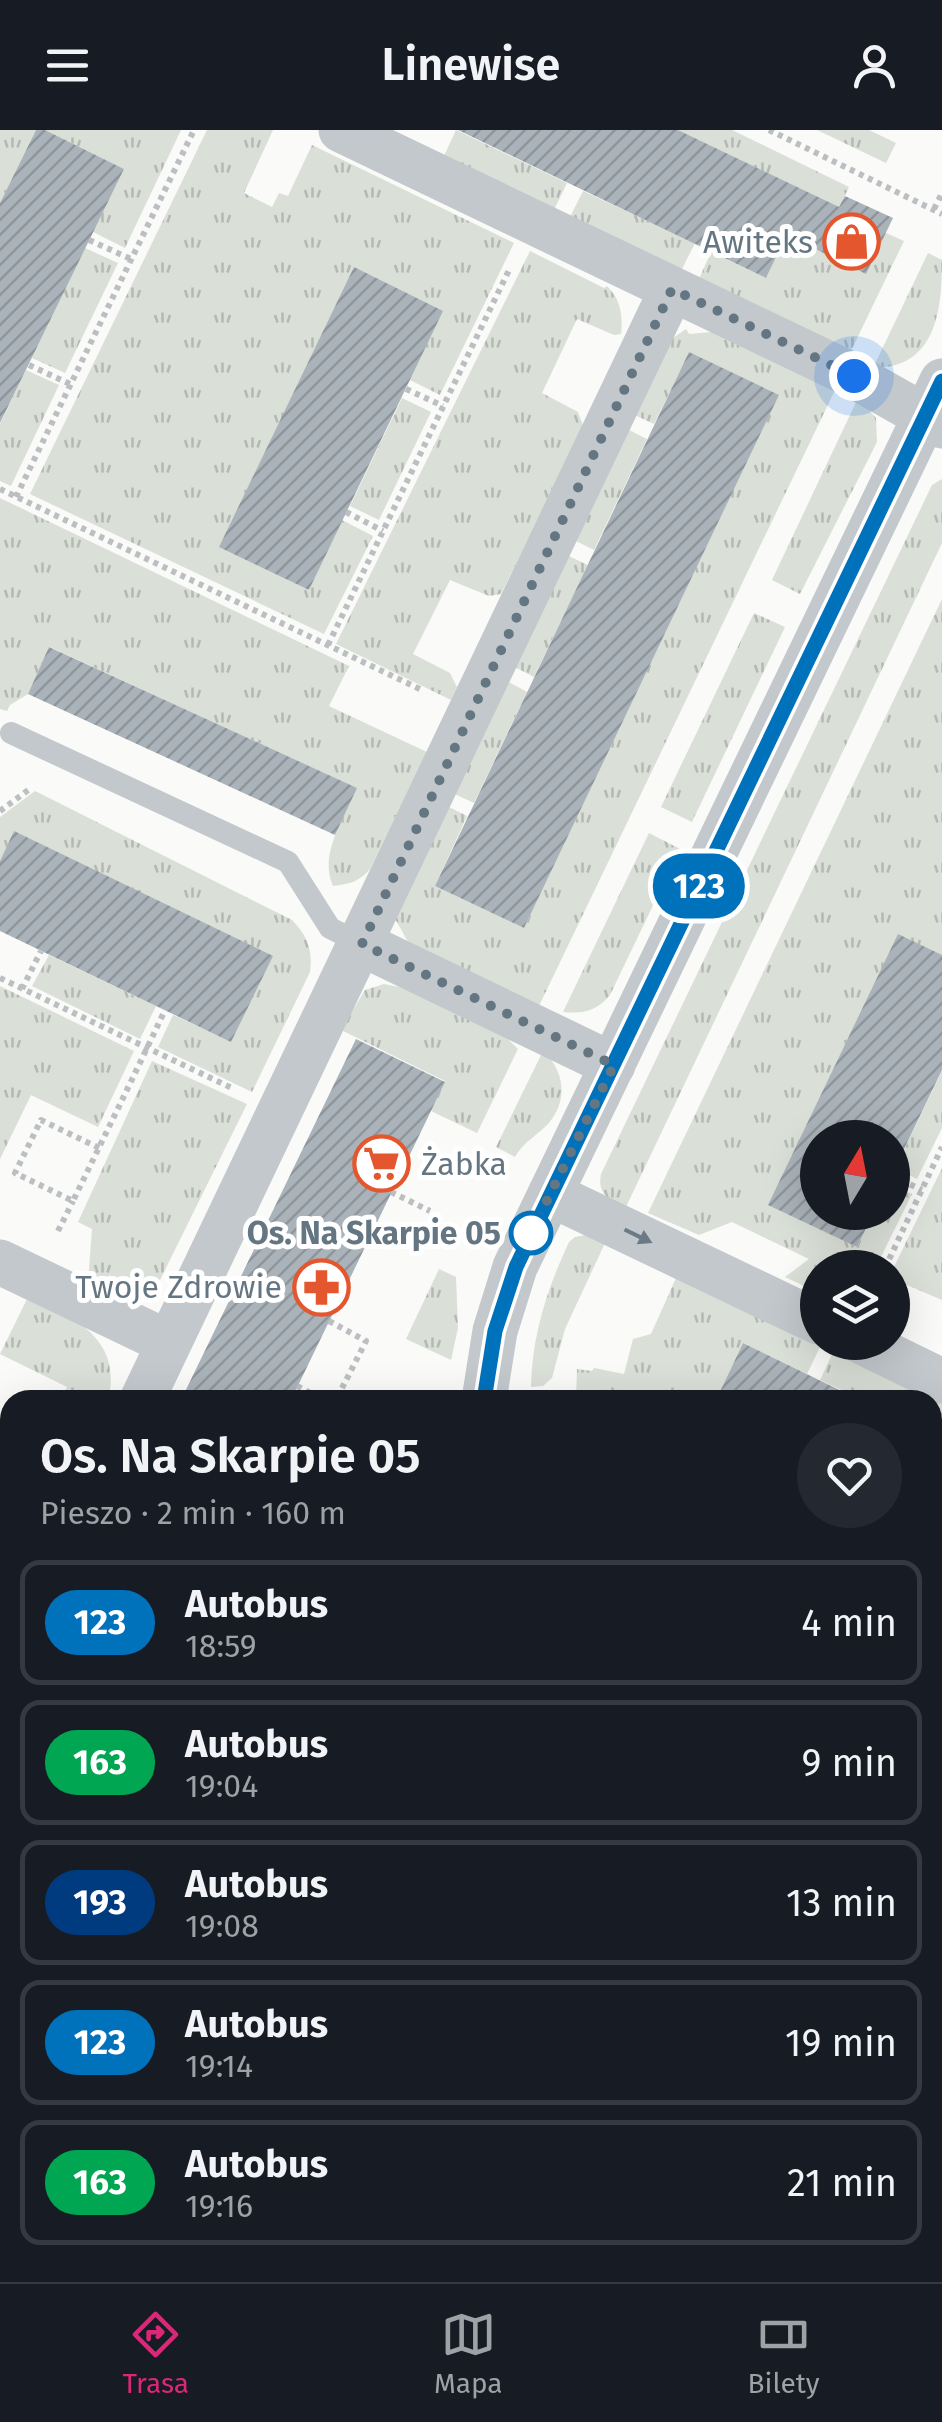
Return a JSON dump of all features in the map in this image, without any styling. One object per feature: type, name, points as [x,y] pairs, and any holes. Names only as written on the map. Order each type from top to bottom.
[{"type":"street","points":[[341,130],[854,376],[936,408],[550,1194],[504,1298],[485,1390]]},
{"type":"street","points":[[147,1390],[672,289]]},
{"type":"street","points":[[362,944],[614,1065]]},
{"type":"street","points":[[550,1194],[800,1313]]},
{"type":"street","points":[[0,1262],[168,1343]]},
{"type":"street","points":[[899,1360],[942,1381]]},
{"type":"lane","points":[[11,733],[288,862],[330,928],[362,944]]},
{"type":"path","points":[[16,497],[194,130]]},
{"type":"path","points":[[770,130],[942,214]]},
{"type":"path","points":[[934,210],[942,193]]},
{"type":"path","points":[[328,645],[532,222]]},
{"type":"path","points":[[90,240],[131,259]]},
{"type":"path","points":[[29,365],[70,384]]},
{"type":"path","points":[[406,388],[443,406]]},
{"type":"path","points":[[0,489],[425,692]]},
{"type":"path","points":[[346,512],[383,530]]},
{"type":"path","points":[[0,811],[31,788]]},
{"type":"path","points":[[22,989],[41,951]]},
{"type":"path","points":[[0,978],[236,1090]]},
{"type":"path","points":[[98,1148],[41,1120],[15,1173],[72,1201],[166,1010]]},
{"type":"path","points":[[894,1250],[942,1147]]},
{"type":"path","points":[[910,1184],[922,1190]]},
{"type":"path","points":[[392,1192],[430,1211]]},
{"type":"path","points":[[329,1321],[366,1340],[341,1390]]},
{"type":"path","points":[[297,1386],[305,1390]]},
{"type":"green space","points":[[0,130],[36,130],[0,203]]},
{"type":"green space","points":[[45,130],[181,130],[125,248],[93,232],[124,169]]},
{"type":"green space","points":[[207,130],[273,130],[244,193],[272,207],[279,193],[288,196],[312,145],[514,243],[440,395],[410,380],[220,546],[309,590],[342,520],[373,536],[324,634],[30,494]]},
{"type":"green space","points":[[456,130],[567,183],[554,210],[444,156]]},
{"type":"green space","points":[[678,130],[732,130],[849,187],[819,250],[886,233],[904,241],[850,353],[699,279],[711,252],[766,278],[808,193]]},
{"type":"green space","points":[[817,130],[869,130],[896,143],[886,163]]},
{"type":"green space","points":[[583,191],[695,243],[681,271],[570,217]]},
{"type":"green space","points":[[85,248],[118,263],[65,373],[32,358]]},
{"type":"green space","points":[[530,251],[604,288],[607,286],[620,308],[621,334],[614,335],[577,319],[542,393],[578,412],[583,426],[501,594],[489,596],[450,580],[413,654],[450,673],[457,687],[451,700],[336,644]]},
{"type":"green space","points":[[928,253],[942,260],[940,298],[931,333],[910,358],[873,368]]},
{"type":"green space","points":[[686,329],[689,334],[711,332],[837,386],[538,1008],[419,951],[407,940],[394,917],[439,802],[467,816],[435,886],[524,928],[778,396],[689,353],[654,424],[628,412],[664,344]]},
{"type":"green space","points":[[26,370],[59,385],[11,486],[0,481],[0,424]]},
{"type":"green space","points":[[402,398],[431,412],[379,520],[350,506]]},
{"type":"green space","points":[[858,398],[876,418],[877,442],[800,594],[772,580]]},
{"type":"green space","points":[[621,426],[647,439],[594,550],[568,537]]},
{"type":"green space","points":[[942,479],[942,543],[625,1209],[603,1191],[601,1174],[932,485]]},
{"type":"green space","points":[[0,498],[349,666],[329,706],[427,752],[366,873],[353,882],[333,886],[329,874],[331,848],[356,788],[50,647],[28,694],[7,711],[0,709]]},
{"type":"green space","points":[[560,552],[588,565],[534,677],[507,663]]},
{"type":"green space","points":[[942,599],[942,955],[827,1120],[800,1120],[800,1159],[769,1204],[800,1219],[800,1230],[822,1230],[857,1247],[866,1230],[894,1230],[884,1250],[800,1250],[800,1255],[732,1222],[699,1235],[648,1213]]},
{"type":"green space","points":[[754,613],[785,627],[692,822],[661,807]]},
{"type":"green space","points":[[500,677],[527,692],[474,803],[446,790]]},
{"type":"green space","points":[[35,791],[292,920],[302,931],[310,950],[310,972],[252,1092],[158,1047],[173,1015],[231,1041],[272,957],[14,832],[0,861],[0,817]]},
{"type":"green space","points":[[649,833],[680,849],[610,995],[589,1010],[563,1012]]},
{"type":"green space","points":[[49,955],[156,1006],[140,1039],[32,986]]},
{"type":"green space","points":[[384,984],[404,988],[507,1038],[518,1049],[477,1133],[431,1111],[445,1081],[341,1030],[365,990]]},
{"type":"green space","points":[[0,986],[134,1051],[98,1127],[31,1095],[0,1159]]},
{"type":"green space","points":[[543,1051],[560,1077],[559,1105],[549,1123],[515,1157],[496,1147]]},
{"type":"green space","points":[[152,1061],[247,1104],[159,1282],[142,1293],[124,1295],[88,1283],[92,1229],[78,1222]]},
{"type":"green space","points":[[942,1071],[942,1128],[917,1179],[910,1176],[910,1137]]},
{"type":"green space","points":[[942,1168],[942,1300],[910,1286],[910,1250],[902,1250]]},
{"type":"green space","points":[[591,1234],[606,1241],[565,1329],[552,1378],[543,1386],[531,1387],[538,1331],[554,1277],[569,1242]]},
{"type":"green space","points":[[800,1266],[800,1284],[785,1277]]},
{"type":"green space","points":[[439,1269],[456,1277],[458,1328],[451,1360],[406,1339]]},
{"type":"green space","points":[[680,1269],[800,1332],[800,1360],[814,1360],[807,1374],[743,1343],[721,1390],[576,1390],[577,1369],[624,1374],[633,1339],[651,1334]]},
{"type":"green space","points":[[29,1295],[91,1333],[108,1361],[109,1390],[66,1390],[67,1387],[0,1354]]},
{"type":"green space","points":[[829,1360],[865,1360],[927,1390],[842,1390],[820,1380]]},
{"type":"building","points":[[36,130],[45,130],[124,169],[0,423],[0,203]]},
{"type":"building","points":[[458,130],[678,130],[839,207],[845,196],[893,218],[866,274],[787,235],[766,278]]},
{"type":"building","points":[[354,267],[443,311],[309,590],[219,547]]},
{"type":"building","points":[[689,352],[779,395],[524,928],[435,886]]},
{"type":"building","points":[[49,647],[357,788],[335,835],[28,694]]},
{"type":"building","points":[[14,831],[273,956],[231,1042],[0,931],[0,861]]},
{"type":"building","points":[[898,934],[942,955],[942,1070],[910,1137],[910,1120],[809,1120]]},
{"type":"building","points":[[356,1039],[445,1082],[296,1390],[186,1390]]},
{"type":"building","points":[[800,1138],[800,1220],[768,1205]]},
{"type":"building","points":[[821,1230],[865,1230],[857,1247]]},
{"type":"building","points":[[743,1343],[839,1390],[721,1390]]},
{"type":"bus line","name":"123","points":[[484,1390],[504,1298],[531,1233],[942,381]]},
{"type":"place","name":"Awiteks","points":[[852,242]]},
{"type":"place","name":"Żabka","points":[[382,1164]]},
{"type":"place","name":"Os. Na Skarpie 05","points":[[531,1233]]},
{"type":"place","name":"Twoje Zdrowie","points":[[321,1287]]},
{"type":"route","points":[[531,1233],[614,1065],[362,944],[672,289],[854,376]]}]
